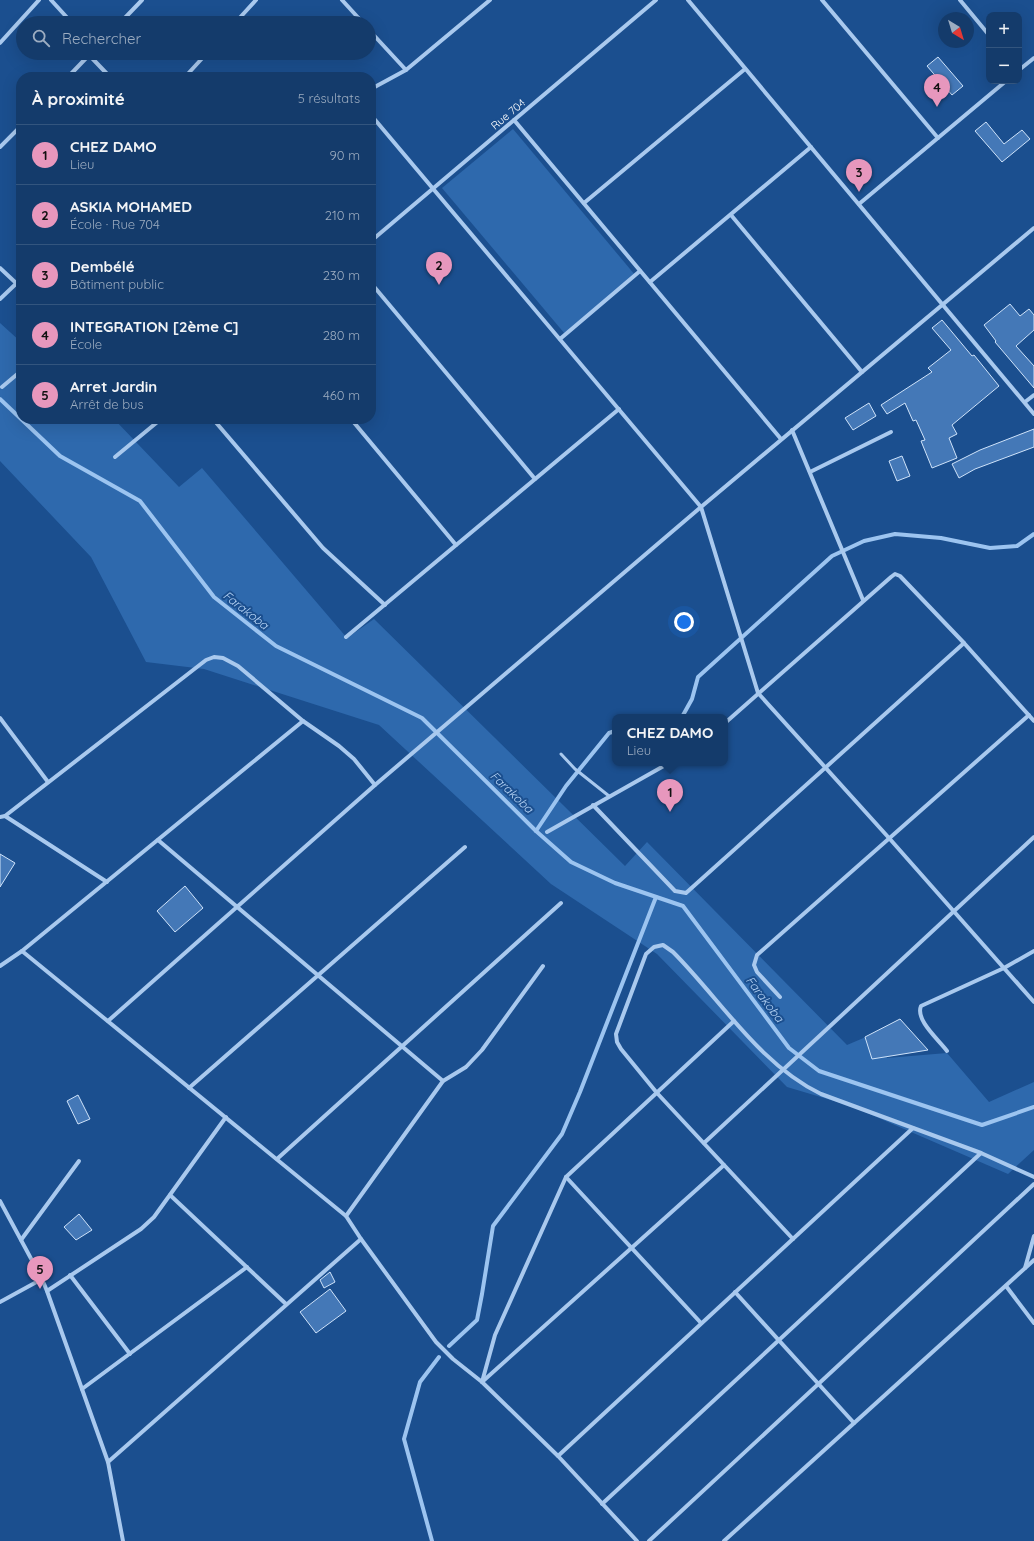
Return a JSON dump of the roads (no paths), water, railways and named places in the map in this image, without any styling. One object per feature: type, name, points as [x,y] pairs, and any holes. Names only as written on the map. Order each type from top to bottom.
[{"type":"street","points":[[24,16],[38,0]]},
{"type":"street","points":[[51,0],[66,16]]},
{"type":"street","points":[[127,16],[142,0]]},
{"type":"street","points":[[241,16],[256,0]]},
{"type":"street","points":[[342,0],[357,16]]},
{"type":"street","name":"Rue 704","points":[[376,237],[656,0]]},
{"type":"street","points":[[688,0],[1034,414]]},
{"type":"street","points":[[822,0],[938,138]]},
{"type":"street","points":[[960,0],[986,31]]},
{"type":"street","points":[[376,85],[406,70],[487,1]]},
{"type":"street","points":[[0,43],[16,25]]},
{"type":"street","points":[[376,38],[406,70]]},
{"type":"street","points":[[1022,68],[1034,58]]},
{"type":"street","points":[[73,72],[84,60]]},
{"type":"street","points":[[95,60],[106,72]]},
{"type":"street","points":[[190,72],[201,60]]},
{"type":"street","points":[[584,204],[745,69]]},
{"type":"street","points":[[859,204],[1002,84]]},
{"type":"street","points":[[514,120],[781,439]]},
{"type":"street","points":[[376,121],[701,507],[758,693],[826,767],[1034,1002]]},
{"type":"street","points":[[0,147],[16,131]]},
{"type":"street","points":[[650,282],[811,147]]},
{"type":"street","points":[[731,215],[862,372]]},
{"type":"street","points":[[108,1021],[447,723],[781,439],[1034,228]]},
{"type":"street","points":[[0,268],[16,283],[0,300]]},
{"type":"street","points":[[560,339],[640,271]]},
{"type":"street","points":[[376,289],[535,479]]},
{"type":"street","points":[[2,387],[16,375]]},
{"type":"street","points":[[1025,402],[1034,394]]},
{"type":"street","points":[[346,637],[619,409]]},
{"type":"street","points":[[115,457],[155,424]]},
{"type":"street","points":[[217,424],[323,548],[385,604]]},
{"type":"street","points":[[355,424],[456,545]]},
{"type":"street","points":[[792,430],[863,600]]},
{"type":"street","points":[[810,472],[891,432]]},
{"type":"street","points":[[728,720],[863,600],[891,576],[896,574],[900,576],[964,643],[1034,720]]},
{"type":"street","points":[[594,805],[675,891],[686,893],[964,643]]},
{"type":"street","points":[[107,882],[2,816],[206,660],[214,657],[223,658],[238,666],[303,721],[344,750],[354,759],[375,785]]},
{"type":"street","points":[[780,997],[757,972],[754,965],[757,955],[1029,715]]},
{"type":"street","points":[[0,718],[48,782]]},
{"type":"street","points":[[0,966],[22,951],[303,721]]},
{"type":"street","points":[[547,832],[664,766]]},
{"type":"street","points":[[704,1143],[1034,837]]},
{"type":"street","points":[[158,840],[443,1081]]},
{"type":"street","points":[[189,1088],[465,847]]},
{"type":"street","points":[[277,1159],[562,903]]},
{"type":"street","points":[[792,1239],[657,1093],[617,1042],[616,1034],[646,954],[654,947],[663,945],[673,952],[734,1021],[783,1070],[810,1088],[820,1094],[981,1153],[1034,1177]]},
{"type":"street","points":[[22,951],[346,1216],[436,1342],[453,1359],[482,1382],[558,1456],[637,1541]]},
{"type":"street","points":[[948,1051],[921,1020],[919,1010],[921,1006],[1004,968],[1034,952]]},
{"type":"street","points":[[346,1216],[443,1081],[456,1075],[482,1050],[543,966]]},
{"type":"street","points":[[482,1382],[495,1334],[566,1177],[734,1021]]},
{"type":"street","points":[[47,1291],[141,1229],[154,1217],[226,1117]]},
{"type":"street","points":[[558,1456],[912,1128]]},
{"type":"street","points":[[602,1504],[981,1153]]},
{"type":"street","points":[[21,1240],[79,1161]]},
{"type":"street","points":[[482,1382],[724,1165]]},
{"type":"street","points":[[566,1177],[701,1323]]},
{"type":"street","points":[[649,1541],[1034,1184]]},
{"type":"street","points":[[170,1195],[286,1304]]},
{"type":"street","points":[[0,1201],[47,1291],[108,1462],[123,1541]]},
{"type":"street","points":[[1025,1268],[1034,1236]]},
{"type":"street","points":[[108,1462],[361,1239]]},
{"type":"street","points":[[724,1541],[1034,1260]]},
{"type":"street","points":[[82,1389],[247,1267]]},
{"type":"street","points":[[70,1275],[130,1354]]},
{"type":"street","points":[[0,1302],[42,1279]]},
{"type":"street","points":[[1006,1286],[1034,1322]]},
{"type":"street","points":[[735,1292],[854,1423]]},
{"type":"lane","points":[[560,754],[583,776],[609,796]]},
{"type":"waterway","name":"Farakoba","points":[[0,399],[16,414]]},
{"type":"waterway","name":"Farakoba","points":[[26,424],[60,456],[140,501],[214,597],[276,646],[422,718],[536,831],[571,862],[615,883],[683,906],[789,1048],[819,1071],[982,1125],[1034,1107]]},
{"type":"waterway","points":[[684,714],[692,699],[698,677],[832,556],[864,541],[895,534],[941,538],[990,548],[1017,546],[1034,534]]},
{"type":"waterway","points":[[536,831],[566,786],[609,733],[612,732]]},
{"type":"waterway","points":[[449,1346],[477,1320],[493,1226],[562,1134],[580,1092],[656,897]]},
{"type":"waterway","points":[[432,1541],[404,1439],[420,1382],[439,1357]]},
{"type":"place","name":"INTEGRATION [2ème C]","points":[[937,107]]},
{"type":"place","name":"Dembélé","points":[[859,192]]},
{"type":"place","name":"ASKIA MOHAMED","points":[[439,285]]},
{"type":"place","name":"CHEZ DAMO","points":[[670,812]]},
{"type":"place","name":"Arret Jardin","points":[[40,1289]]}]
